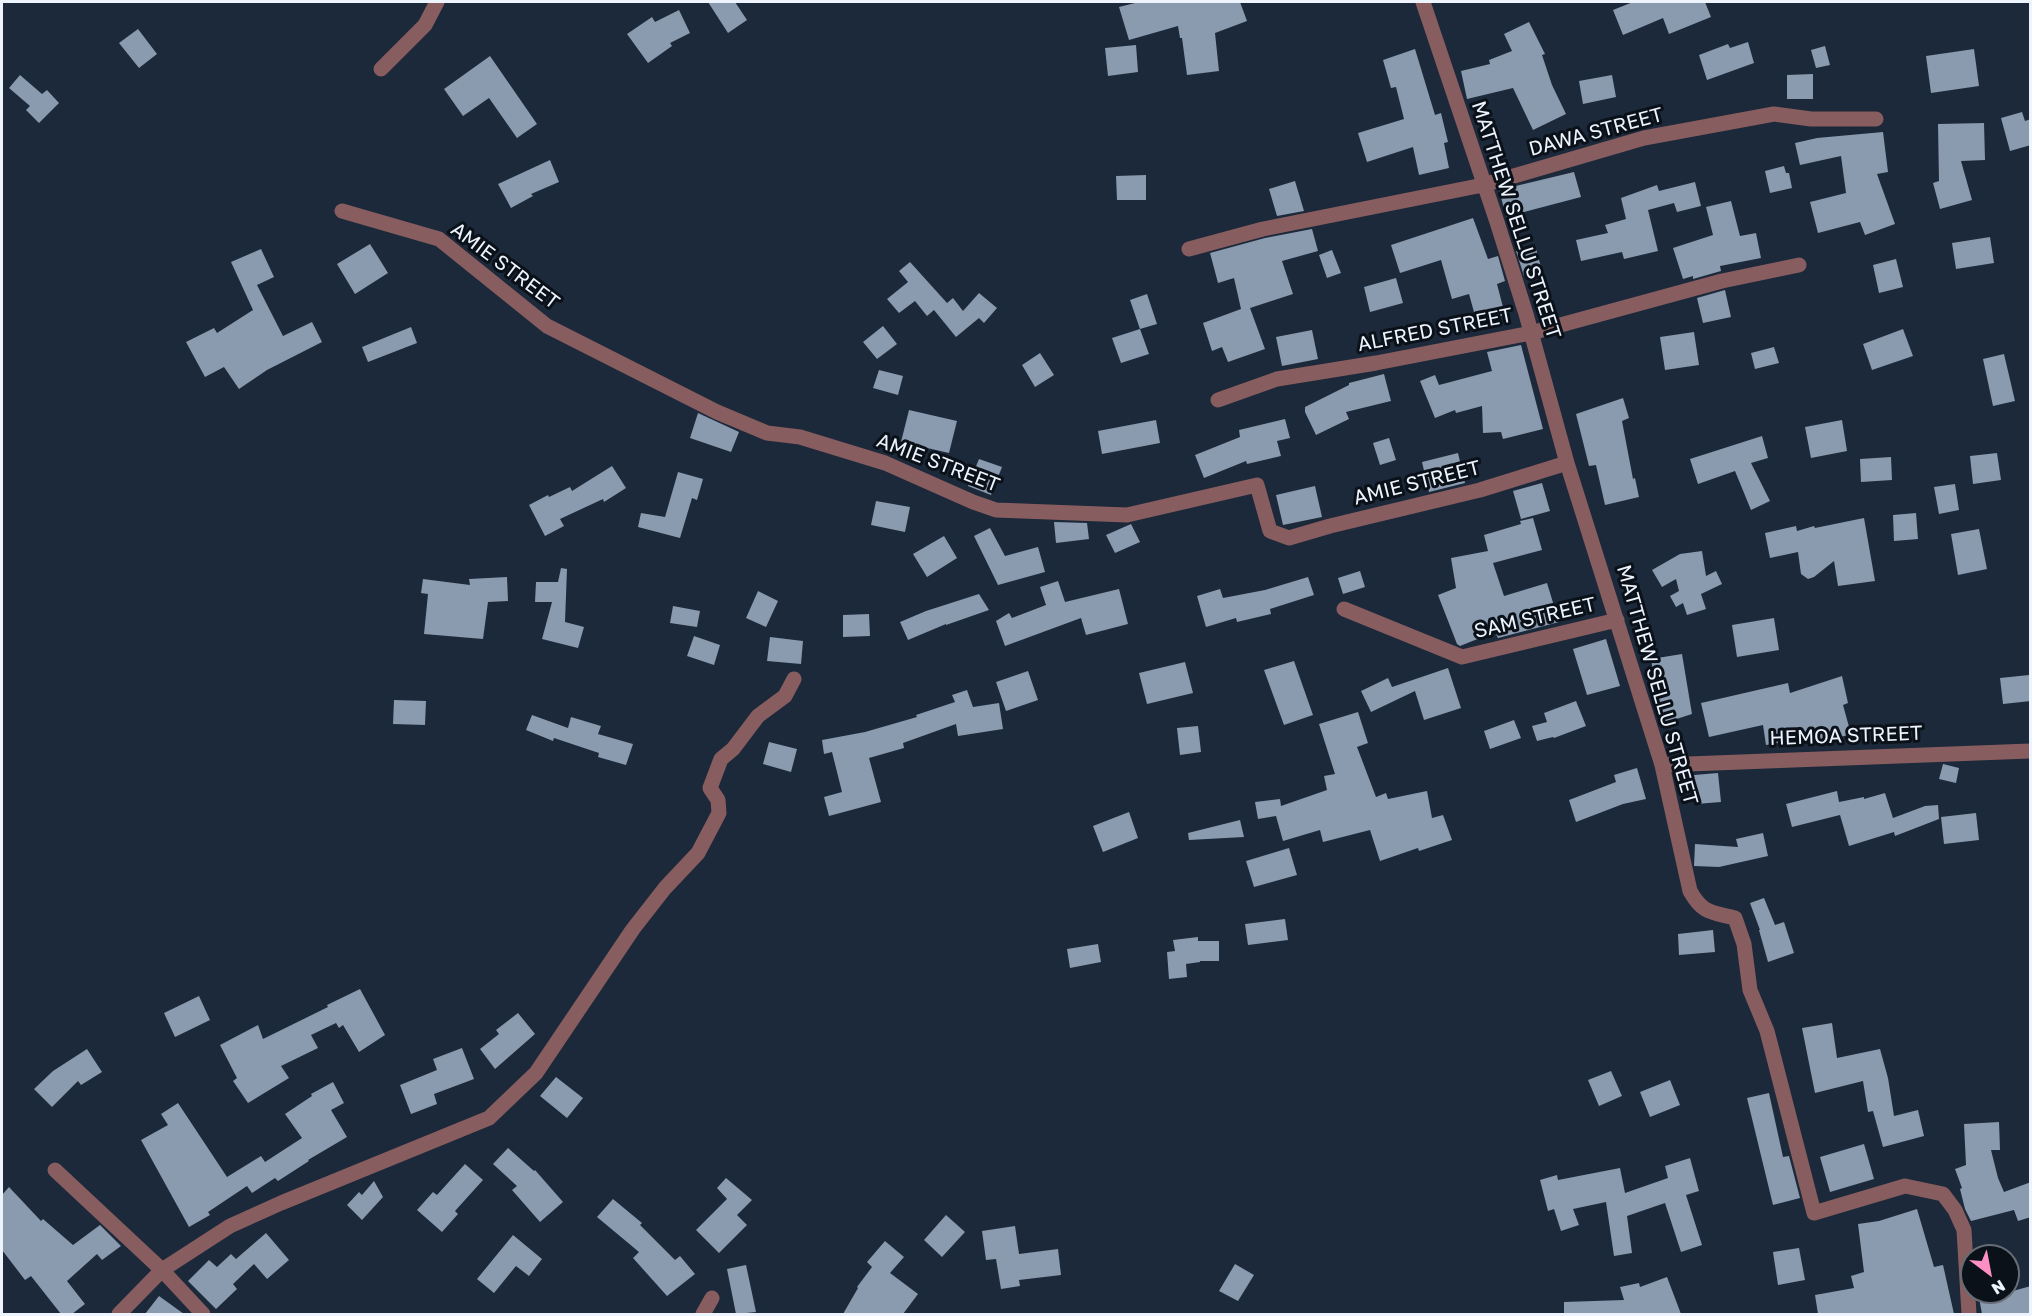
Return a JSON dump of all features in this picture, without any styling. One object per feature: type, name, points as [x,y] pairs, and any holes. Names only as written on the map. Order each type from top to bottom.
[{"type":"street","points":[[381,69],[425,25],[437,2]]},
{"type":"street","name":"MATTHEW SELLU STREET","points":[[1423,2],[1497,222],[1568,463],[1662,765],[1690,891],[1698,906],[1735,918],[1744,944],[1750,990],[1767,1030],[1814,1213],[1905,1186],[1944,1194],[1955,1210],[1964,1230],[1969,1314]]},
{"type":"street","name":"DAWA STREET","points":[[1189,249],[1263,229],[1484,184],[1644,138],[1774,114],[1811,119],[1876,120]]},
{"type":"street","name":"AMIE STREET","points":[[342,211],[439,239],[547,326],[717,412],[767,433],[800,437],[885,463],[996,510],[1127,515],[1257,485],[1270,531],[1289,538],[1480,490],[1568,463]]},
{"type":"street","name":"ALFRED STREET","points":[[1218,400],[1276,379],[1376,363],[1531,333],[1722,281],[1799,266]]},
{"type":"street","name":"SAM STREET","points":[[1344,609],[1462,657],[1617,620]]},
{"type":"street","points":[[119,1314],[162,1270],[230,1226],[489,1118],[536,1073],[633,929],[665,888],[698,854],[719,813],[718,800],[710,788],[721,759],[734,749],[758,716],[785,696],[794,679]]},
{"type":"street","name":"HEMOA STREET","points":[[1662,765],[2031,751]]},
{"type":"street","points":[[55,1170],[162,1270],[203,1314]]},
{"type":"street","points":[[703,1314],[712,1298]]},
{"type":"building","points":[[708,2],[735,2],[747,20],[728,33]]},
{"type":"building","points":[[1139,2],[1240,2],[1247,21],[1215,33],[1219,71],[1187,75],[1178,26],[1129,40],[1119,7]]},
{"type":"building","points":[[1633,2],[1705,2],[1711,17],[1669,34],[1663,18],[1623,35],[1613,10]]},
{"type":"building","points":[[679,10],[690,33],[670,43],[672,46],[648,63],[627,34],[652,17],[655,22]]},
{"type":"building","points":[[1529,22],[1545,54],[1542,55],[1552,85],[1566,114],[1533,130],[1513,88],[1467,99],[1461,71],[1490,64],[1489,60],[1512,51],[1504,34]]},
{"type":"building","points":[[138,29],[157,54],[139,68],[119,43]]},
{"type":"building","points":[[1748,42],[1754,63],[1707,80],[1699,55],[1728,44],[1730,48]]},
{"type":"building","points":[[1136,45],[1138,72],[1108,76],[1105,48]]},
{"type":"building","points":[[1825,46],[1830,65],[1816,68],[1811,50]]},
{"type":"building","points":[[1415,49],[1435,115],[1441,113],[1448,142],[1444,143],[1449,168],[1419,175],[1413,147],[1367,162],[1358,133],[1404,119],[1396,87],[1391,88],[1383,60]]},
{"type":"building","points":[[1974,49],[1979,86],[1931,93],[1926,56]]},
{"type":"building","points":[[490,56],[537,124],[517,138],[489,98],[463,116],[444,89]]},
{"type":"building","points":[[1813,74],[1813,99],[1787,99],[1787,75]]},
{"type":"building","points":[[20,75],[42,94],[47,90],[59,103],[39,123],[26,110],[30,106],[9,88]]},
{"type":"building","points":[[1612,75],[1616,97],[1583,104],[1579,81]]},
{"type":"building","points":[[2022,112],[2025,121],[2031,119],[2031,145],[2010,151],[2001,118]]},
{"type":"building","points":[[1984,123],[1985,160],[1961,161],[1972,200],[1940,209],[1933,183],[1939,181],[1938,124]]},
{"type":"building","points":[[1883,132],[1888,172],[1877,174],[1895,224],[1865,235],[1860,222],[1818,233],[1810,202],[1846,193],[1841,156],[1800,165],[1795,143],[1817,138]]},
{"type":"building","points":[[550,160],[559,182],[531,194],[533,196],[511,208],[498,184]]},
{"type":"building","points":[[1784,166],[1786,173],[1789,173],[1792,188],[1770,193],[1765,171]]},
{"type":"building","points":[[1574,172],[1581,197],[1524,212],[1526,220],[1508,223],[1499,190]]},
{"type":"building","points":[[1146,175],[1146,200],[1117,200],[1116,176]]},
{"type":"building","points":[[1295,181],[1304,211],[1277,216],[1269,189]]},
{"type":"building","points":[[1695,182],[1701,206],[1677,212],[1674,203],[1648,210],[1658,251],[1624,259],[1622,252],[1581,261],[1576,240],[1608,233],[1605,225],[1626,219],[1621,198],[1657,185],[1659,191]]},
{"type":"building","points":[[1731,201],[1740,236],[1756,233],[1761,258],[1720,266],[1721,271],[1693,279],[1693,276],[1683,279],[1673,248],[1713,235],[1706,207]]},
{"type":"building","points":[[1473,218],[1488,259],[1498,256],[1505,281],[1497,284],[1505,315],[1477,323],[1469,294],[1452,299],[1441,260],[1400,273],[1391,245]]},
{"type":"building","points":[[1312,229],[1318,251],[1282,261],[1293,294],[1250,308],[1265,349],[1228,362],[1222,347],[1212,351],[1203,323],[1241,309],[1234,278],[1218,283],[1210,253],[1265,238]]},
{"type":"building","points":[[1990,237],[1994,263],[1956,269],[1952,243]]},
{"type":"building","points":[[370,244],[388,273],[355,294],[337,264]]},
{"type":"building","points":[[1535,245],[1542,271],[1524,276],[1516,251]]},
{"type":"building","points":[[261,249],[274,277],[257,285],[283,336],[312,322],[322,342],[267,370],[239,389],[224,367],[205,377],[186,342],[214,328],[217,333],[253,310],[231,262]]},
{"type":"building","points":[[1332,250],[1341,273],[1327,278],[1319,255]]},
{"type":"building","points":[[1896,259],[1903,287],[1879,293],[1873,265]]},
{"type":"building","points":[[910,262],[947,303],[953,298],[963,311],[979,293],[997,308],[984,323],[979,318],[956,337],[934,310],[927,316],[915,301],[899,313],[887,299],[908,282],[899,271]]},
{"type":"building","points":[[1396,278],[1403,303],[1370,312],[1364,287]]},
{"type":"building","points":[[1725,290],[1731,317],[1703,323],[1697,298]]},
{"type":"building","points":[[1147,294],[1157,324],[1140,329],[1130,300]]},
{"type":"building","points":[[883,326],[897,344],[877,359],[863,342]]},
{"type":"building","points":[[411,327],[417,343],[368,362],[362,347]]},
{"type":"building","points":[[1140,329],[1149,354],[1121,363],[1112,338]]},
{"type":"building","points":[[1903,329],[1913,356],[1872,370],[1863,344]]},
{"type":"building","points":[[1312,330],[1318,359],[1282,366],[1276,337]]},
{"type":"building","points":[[1694,332],[1699,365],[1665,370],[1660,337]]},
{"type":"building","points":[[1521,345],[1543,429],[1503,439],[1501,432],[1483,433],[1482,406],[1456,413],[1455,410],[1435,418],[1420,381],[1435,375],[1439,385],[1492,371],[1487,352]]},
{"type":"building","points":[[1774,347],[1779,363],[1755,369],[1751,353]]},
{"type":"building","points":[[1040,353],[1054,375],[1035,387],[1022,365]]},
{"type":"building","points":[[2004,354],[2015,401],[1993,406],[1983,359]]},
{"type":"building","points":[[879,370],[903,376],[898,395],[873,388]]},
{"type":"building","points":[[1384,374],[1391,401],[1346,412],[1349,419],[1316,435],[1305,412],[1305,407],[1349,383]]},
{"type":"building","points":[[1623,398],[1629,418],[1622,421],[1633,479],[1635,478],[1639,497],[1605,505],[1596,465],[1589,466],[1576,414]]},
{"type":"building","points":[[909,410],[957,421],[949,453],[901,442]]},
{"type":"building","points":[[698,413],[739,432],[731,452],[690,438]]},
{"type":"building","points":[[1285,419],[1290,438],[1277,441],[1281,456],[1247,464],[1246,461],[1204,478],[1195,455],[1240,437],[1239,430]]},
{"type":"building","points":[[1156,420],[1160,443],[1102,454],[1098,431]]},
{"type":"building","points":[[1842,420],[1847,451],[1811,458],[1805,427]]},
{"type":"building","points":[[1762,436],[1768,458],[1751,463],[1770,501],[1751,510],[1735,471],[1698,484],[1690,459]]},
{"type":"building","points":[[1389,438],[1396,460],[1380,465],[1373,443]]},
{"type":"building","points":[[1458,453],[1465,483],[1429,492],[1422,462]]},
{"type":"building","points":[[1997,453],[2001,480],[1973,484],[1970,456]]},
{"type":"building","points":[[1891,457],[1892,480],[1861,482],[1860,459]]},
{"type":"building","points":[[979,459],[1002,467],[991,495],[968,486]]},
{"type":"building","points":[[612,466],[626,488],[604,502],[603,499],[560,519],[564,526],[545,536],[529,505],[570,487],[572,491]]},
{"type":"building","points":[[678,472],[703,479],[697,500],[692,498],[680,538],[638,527],[641,513],[665,517]]},
{"type":"building","points":[[1542,483],[1550,511],[1521,519],[1513,491]]},
{"type":"building","points":[[1955,484],[1959,510],[1939,514],[1934,487]]},
{"type":"building","points":[[1315,486],[1322,517],[1283,525],[1276,495]]},
{"type":"building","points":[[876,501],[910,507],[905,532],[871,525]]},
{"type":"building","points":[[1916,513],[1918,539],[1894,541],[1893,515]]},
{"type":"building","points":[[1533,518],[1542,550],[1493,563],[1504,596],[1547,583],[1559,622],[1498,638],[1495,632],[1460,646],[1457,644],[1438,595],[1456,588],[1451,558],[1488,551],[1484,535]]},
{"type":"building","points":[[1864,518],[1875,581],[1838,586],[1834,561],[1808,579],[1801,574],[1798,552],[1770,558],[1765,533],[1796,526],[1797,531]]},
{"type":"building","points":[[1054,522],[1087,523],[1089,539],[1056,543]]},
{"type":"building","points":[[1131,524],[1140,542],[1115,553],[1106,535]]},
{"type":"building","points":[[990,528],[1005,556],[1038,547],[1045,572],[998,585],[974,536]]},
{"type":"building","points":[[1979,529],[1987,569],[1958,575],[1951,534]]},
{"type":"building","points":[[944,536],[957,558],[927,577],[913,554]]},
{"type":"building","points":[[1702,551],[1706,576],[1716,571],[1722,584],[1701,594],[1706,609],[1687,615],[1683,603],[1676,607],[1670,596],[1679,591],[1676,579],[1662,587],[1652,570],[1680,554]]},
{"type":"building","points":[[561,568],[567,569],[565,622],[584,627],[578,648],[542,639],[552,602],[535,602],[536,582],[558,582]]},
{"type":"building","points":[[1360,571],[1365,587],[1343,594],[1338,578]]},
{"type":"building","points":[[507,577],[508,601],[488,602],[483,639],[424,634],[428,594],[421,593],[423,579],[470,585],[469,579]]},
{"type":"building","points":[[1308,577],[1314,595],[1270,609],[1271,614],[1237,622],[1236,618],[1206,627],[1197,596],[1220,589],[1223,598],[1265,590]]},
{"type":"building","points":[[1058,581],[1065,602],[1119,589],[1128,624],[1086,635],[1081,618],[1005,646],[996,621],[1009,613],[1012,618],[1046,605],[1040,587]]},
{"type":"building","points":[[758,591],[778,601],[766,627],[746,618]]},
{"type":"building","points":[[979,594],[989,610],[946,624],[908,640],[900,622]]},
{"type":"building","points":[[673,606],[700,611],[697,627],[670,623]]},
{"type":"building","points":[[869,614],[870,636],[843,637],[843,615]]},
{"type":"building","points":[[1774,618],[1779,650],[1737,657],[1732,625]]},
{"type":"building","points":[[694,636],[720,645],[714,665],[687,656]]},
{"type":"building","points":[[770,637],[803,641],[801,664],[767,661]]},
{"type":"building","points":[[1606,639],[1620,686],[1587,695],[1573,649]]},
{"type":"building","points":[[1682,654],[1692,714],[1661,724],[1652,697],[1657,695],[1651,659]]},
{"type":"building","points":[[1294,661],[1313,715],[1284,725],[1264,670]]},
{"type":"building","points":[[1185,662],[1193,693],[1147,704],[1139,673]]},
{"type":"building","points":[[1448,668],[1461,708],[1424,720],[1415,691],[1371,712],[1361,691],[1388,678],[1392,687]]},
{"type":"building","points":[[1028,671],[1038,700],[1006,711],[996,682]]},
{"type":"building","points":[[2029,675],[2031,701],[2003,704],[2000,678]]},
{"type":"building","points":[[1842,676],[1848,703],[1843,705],[1851,734],[1816,744],[1814,737],[1766,745],[1763,725],[1709,737],[1701,703],[1788,683],[1790,693]]},
{"type":"building","points":[[967,690],[973,707],[999,703],[1003,729],[958,736],[956,724],[903,743],[904,748],[869,758],[881,802],[829,816],[824,797],[842,792],[832,752],[824,754],[822,740],[865,732],[917,717],[916,715],[955,702],[952,695]]},
{"type":"building","points":[[394,700],[426,701],[425,725],[393,724]]},
{"type":"building","points":[[1576,701],[1586,726],[1554,738],[1537,741],[1532,726],[1547,722],[1544,713]]},
{"type":"building","points":[[1358,712],[1368,743],[1357,747],[1376,797],[1386,793],[1388,799],[1427,791],[1432,818],[1443,815],[1452,840],[1419,851],[1418,848],[1380,861],[1370,830],[1323,842],[1320,830],[1283,841],[1276,816],[1258,819],[1255,802],[1280,799],[1281,806],[1327,790],[1324,776],[1335,774],[1319,724]]},
{"type":"building","points":[[532,715],[568,728],[571,717],[601,726],[598,734],[633,744],[626,765],[598,757],[599,753],[554,738],[553,741],[526,730]]},
{"type":"building","points":[[1514,720],[1521,738],[1490,749],[1484,731]]},
{"type":"building","points":[[1198,726],[1201,752],[1180,755],[1177,728]]},
{"type":"building","points":[[769,742],[797,749],[791,772],[763,764]]},
{"type":"building","points":[[1943,764],[1959,768],[1956,783],[1939,779]]},
{"type":"building","points":[[1637,768],[1646,799],[1623,804],[1576,822],[1569,800],[1616,782],[1614,775]]},
{"type":"building","points":[[1718,773],[1721,802],[1696,804],[1694,775]]},
{"type":"building","points":[[1837,791],[1839,802],[1864,797],[1864,799],[1885,793],[1893,818],[1925,806],[1938,805],[1939,819],[1895,836],[1894,832],[1849,846],[1840,815],[1792,827],[1786,804]]},
{"type":"building","points":[[1129,812],[1138,838],[1103,852],[1093,826]]},
{"type":"building","points":[[1976,813],[1979,840],[1944,844],[1941,817]]},
{"type":"building","points":[[1240,820],[1244,837],[1189,840],[1188,833]]},
{"type":"building","points":[[1763,833],[1768,856],[1719,867],[1694,866],[1695,844],[1738,847],[1736,839]]},
{"type":"building","points":[[1289,848],[1297,875],[1254,887],[1246,861]]},
{"type":"building","points":[[1764,898],[1775,925],[1784,922],[1794,953],[1768,962],[1750,903]]},
{"type":"building","points":[[1285,919],[1288,940],[1248,945],[1245,924]]},
{"type":"building","points":[[1713,930],[1715,952],[1679,955],[1678,934]]},
{"type":"building","points":[[1198,937],[1198,941],[1219,941],[1219,961],[1186,964],[1187,977],[1169,979],[1167,952],[1175,951],[1173,940]]},
{"type":"building","points":[[1098,944],[1101,962],[1070,968],[1067,949]]},
{"type":"building","points":[[360,989],[385,1035],[359,1052],[343,1025],[339,1028],[336,1023],[311,1035],[318,1048],[281,1066],[289,1078],[248,1103],[233,1081],[237,1078],[220,1045],[258,1025],[263,1039]]},
{"type":"building","points":[[199,996],[210,1020],[175,1037],[164,1013]]},
{"type":"building","points":[[518,1013],[535,1034],[495,1069],[480,1049],[499,1034],[496,1030]]},
{"type":"building","points":[[1832,1023],[1837,1058],[1880,1049],[1888,1078],[1894,1116],[1918,1110],[1924,1136],[1883,1147],[1873,1111],[1868,1112],[1863,1081],[1815,1093],[1802,1028]]},
{"type":"building","points":[[462,1048],[474,1079],[434,1094],[437,1104],[411,1114],[400,1085],[437,1070],[433,1059]]},
{"type":"building","points":[[87,1049],[102,1072],[81,1085],[78,1081],[52,1107],[34,1089],[53,1071]]},
{"type":"building","points":[[1611,1071],[1622,1096],[1599,1106],[1588,1080]]},
{"type":"building","points":[[556,1077],[583,1098],[567,1118],[540,1096]]},
{"type":"building","points":[[1670,1080],[1680,1105],[1650,1117],[1640,1092]]},
{"type":"building","points":[[333,1082],[344,1103],[331,1110],[347,1137],[278,1181],[275,1178],[252,1193],[247,1186],[208,1212],[210,1215],[189,1227],[141,1140],[168,1125],[161,1114],[178,1103],[227,1177],[261,1156],[265,1162],[302,1138],[285,1114],[312,1096],[311,1094]]},
{"type":"building","points":[[1769,1093],[1783,1157],[1789,1156],[1800,1198],[1773,1205],[1747,1098]]},
{"type":"building","points":[[1999,1122],[2000,1150],[1991,1150],[1998,1178],[2004,1192],[2031,1182],[2031,1217],[2018,1221],[2014,1210],[1971,1221],[1965,1209],[1960,1189],[1962,1188],[1955,1169],[1966,1165],[1964,1124]]},
{"type":"building","points":[[1864,1144],[1874,1179],[1830,1192],[1820,1157]]},
{"type":"building","points":[[508,1148],[535,1170],[563,1202],[540,1222],[512,1190],[517,1186],[493,1164]]},
{"type":"building","points":[[1690,1158],[1699,1191],[1686,1195],[1702,1245],[1681,1252],[1665,1203],[1627,1216],[1632,1253],[1614,1256],[1606,1202],[1573,1209],[1579,1225],[1561,1231],[1554,1209],[1548,1211],[1540,1180],[1557,1175],[1558,1180],[1620,1168],[1625,1193],[1668,1178],[1665,1166]]},
{"type":"building","points":[[465,1164],[483,1180],[455,1211],[458,1214],[442,1232],[417,1210],[433,1192],[437,1195]]},
{"type":"building","points":[[726,1178],[752,1200],[737,1215],[747,1225],[719,1253],[696,1230],[727,1199],[717,1188]]},
{"type":"building","points":[[374,1181],[383,1197],[362,1220],[347,1205],[359,1192],[362,1195]]},
{"type":"building","points":[[9,1187],[41,1221],[43,1219],[73,1245],[100,1225],[121,1246],[102,1260],[97,1254],[67,1281],[85,1304],[72,1314],[61,1314],[31,1276],[25,1280],[2,1250],[2,1195]]},
{"type":"building","points":[[613,1199],[642,1223],[640,1225],[675,1260],[680,1256],[695,1274],[667,1296],[633,1258],[639,1252],[597,1217]]},
{"type":"building","points":[[1917,1209],[1934,1267],[1943,1265],[1954,1314],[1818,1314],[1815,1295],[1854,1288],[1851,1276],[1864,1272],[1858,1224],[1879,1221]]},
{"type":"building","points":[[946,1215],[965,1232],[942,1257],[924,1240]]},
{"type":"building","points":[[1015,1226],[1019,1254],[1058,1249],[1061,1275],[1019,1280],[1020,1286],[1001,1289],[996,1259],[986,1260],[982,1231]]},
{"type":"building","points":[[266,1233],[289,1260],[267,1279],[254,1264],[233,1284],[237,1289],[216,1309],[188,1281],[209,1260],[217,1267],[231,1254],[236,1259]]},
{"type":"building","points":[[513,1235],[542,1259],[529,1276],[516,1266],[494,1293],[477,1279]]},
{"type":"building","points":[[885,1241],[904,1257],[890,1273],[918,1294],[903,1314],[843,1314],[857,1287],[872,1267],[867,1262]]},
{"type":"building","points":[[1799,1248],[1805,1280],[1778,1285],[1773,1252]]},
{"type":"building","points":[[1235,1264],[1254,1275],[1238,1301],[1219,1291]]},
{"type":"building","points":[[746,1265],[756,1312],[736,1314],[727,1269]]},
{"type":"building","points":[[1667,1277],[1681,1314],[1564,1314],[1564,1302],[1624,1300],[1620,1287],[1639,1283],[1640,1287]]},
{"type":"building","points":[[2031,1286],[2031,1314],[1982,1314],[1980,1304],[2020,1304],[2020,1289]]},
{"type":"building","points":[[159,1296],[184,1314],[145,1314]]}]
